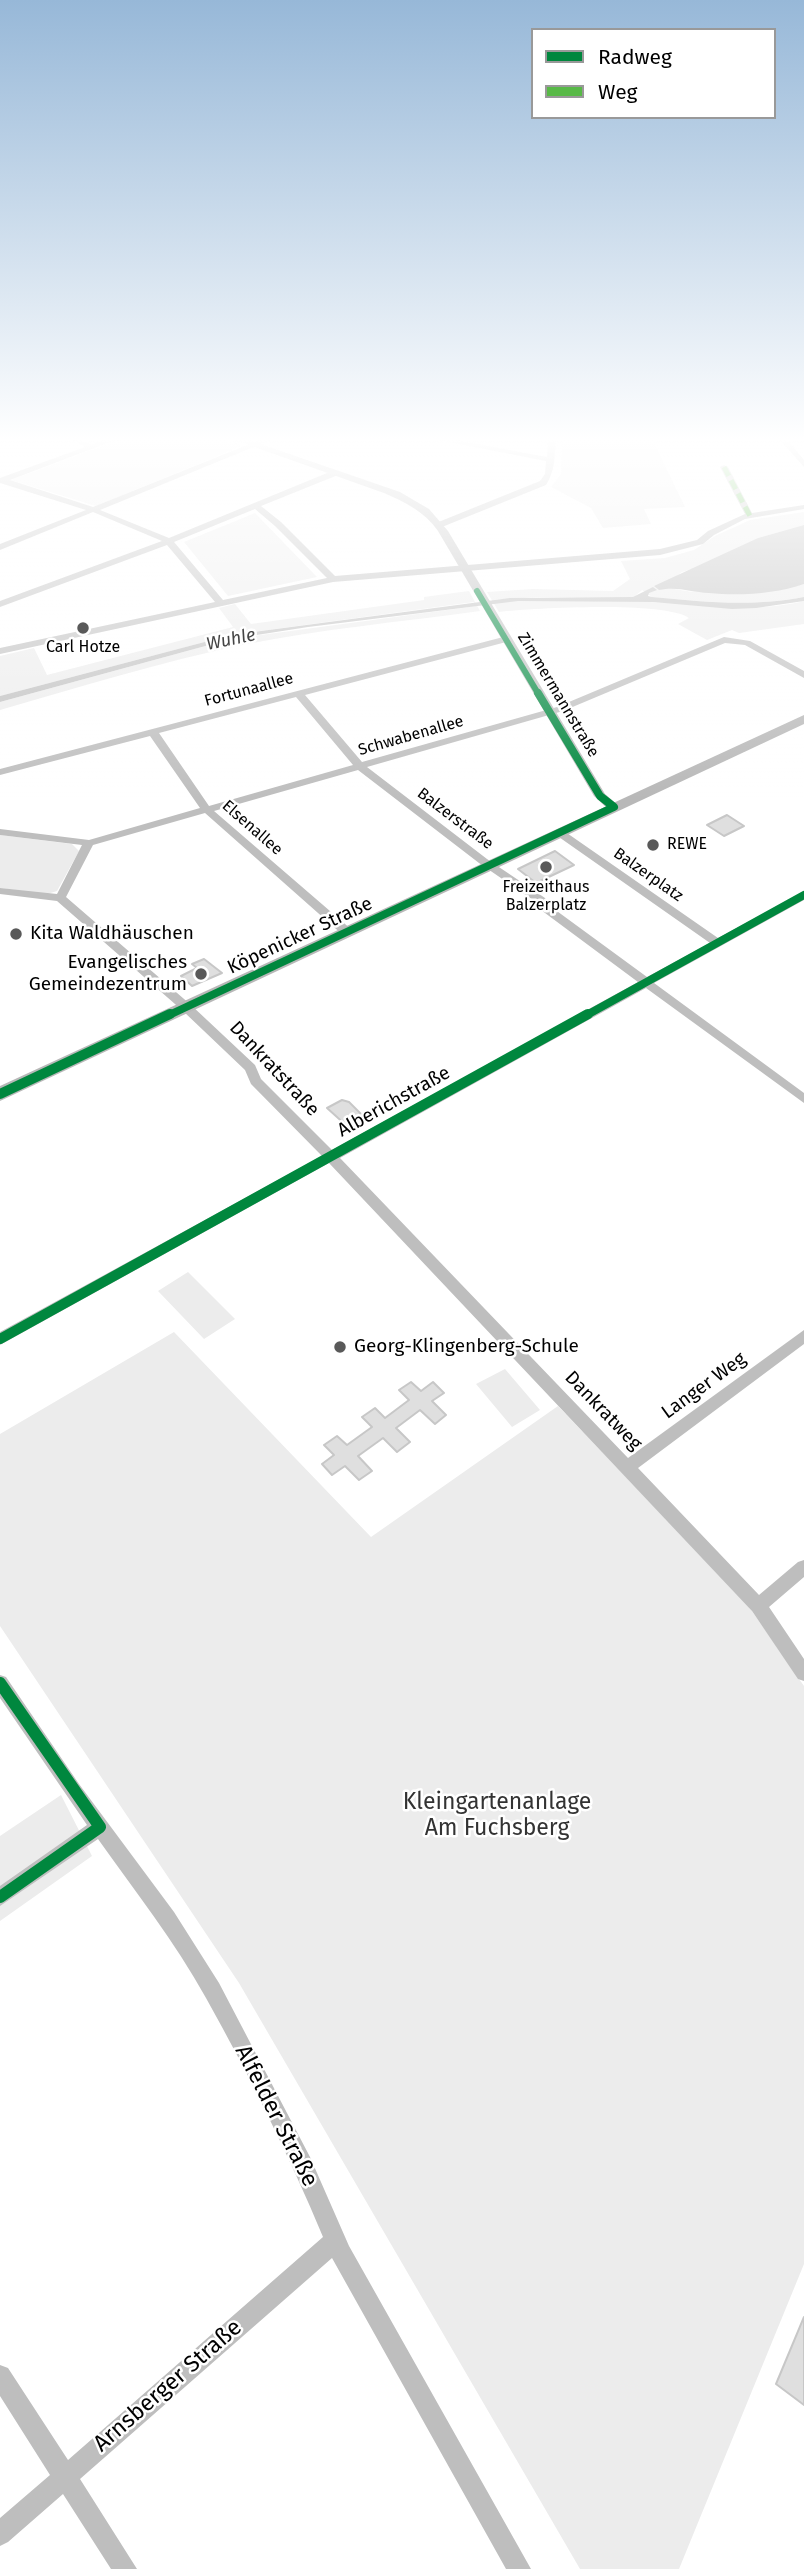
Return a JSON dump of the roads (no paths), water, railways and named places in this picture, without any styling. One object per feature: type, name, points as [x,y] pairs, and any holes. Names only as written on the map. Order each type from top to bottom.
[{"type":"main road","name":"Köpenicker Straße","points":[[0,1094],[804,719]]},
{"type":"street","points":[[0,604],[124,559]]},
{"type":"street","points":[[184,559],[221,603]]},
{"type":"street","points":[[313,559],[333,579]]},
{"type":"street","name":"Zimmermannstraße","points":[[458,559],[600,796],[614,807]]},
{"type":"street","points":[[0,651],[333,579],[581,559]]},
{"type":"street","name":"Fortunaallee","points":[[0,772],[507,639]]},
{"type":"street","name":"Schwabenallee","points":[[89,843],[551,712],[723,640],[747,643],[804,675]]},
{"type":"street","name":"Balzerstraße","points":[[298,693],[360,766],[541,900],[545,908],[803,1097]]},
{"type":"street","name":"Elsenallee","points":[[152,731],[207,810],[348,933]]},
{"type":"street","points":[[0,832],[89,843],[60,898],[0,891]]},
{"type":"street","name":"Balzerplatz","points":[[560,833],[718,943]]},
{"type":"street","name":"Alberichstraße","points":[[0,1339],[804,895]]},
{"type":"street","name":"Dankratstraße","points":[[60,898],[187,1008],[251,1068],[255,1081],[331,1157]]},
{"type":"street","name":"Dankratweg","points":[[331,1157],[758,1606],[804,1673]]},
{"type":"street","name":"Langer Weg","points":[[627,1466],[804,1336]]},
{"type":"street","points":[[758,1606],[804,1567]]},
{"type":"street","name":"Alfelder Straße","points":[[0,1683],[167,1919],[212,1990],[303,2164],[341,2254],[519,2569]]},
{"type":"street","points":[[0,1897],[100,1827]]},
{"type":"street","name":"Arnsberger Straße","points":[[0,2534],[336,2240]]},
{"type":"street","points":[[0,2376],[125,2569]]},
{"type":"place","name":"Carl Hotze","points":[[83,628]]},
{"type":"place","name":"REWE","points":[[653,845]]},
{"type":"place","name":"Freizeithaus Balzerplatz","points":[[546,867]]},
{"type":"place","name":"Kita Waldhäuschen","points":[[16,934]]},
{"type":"place","name":"Evangelisches Gemeindezentrum","points":[[201,974]]},
{"type":"place","name":"Georg-Klingenberg-Schule","points":[[340,1347]]},
{"type":"water label","name":"Wuhle","points":[[231,640]]},
{"type":"park label","name":"Kleingartenanlage Am Fuchsberg","points":[[497,1816]]}]
